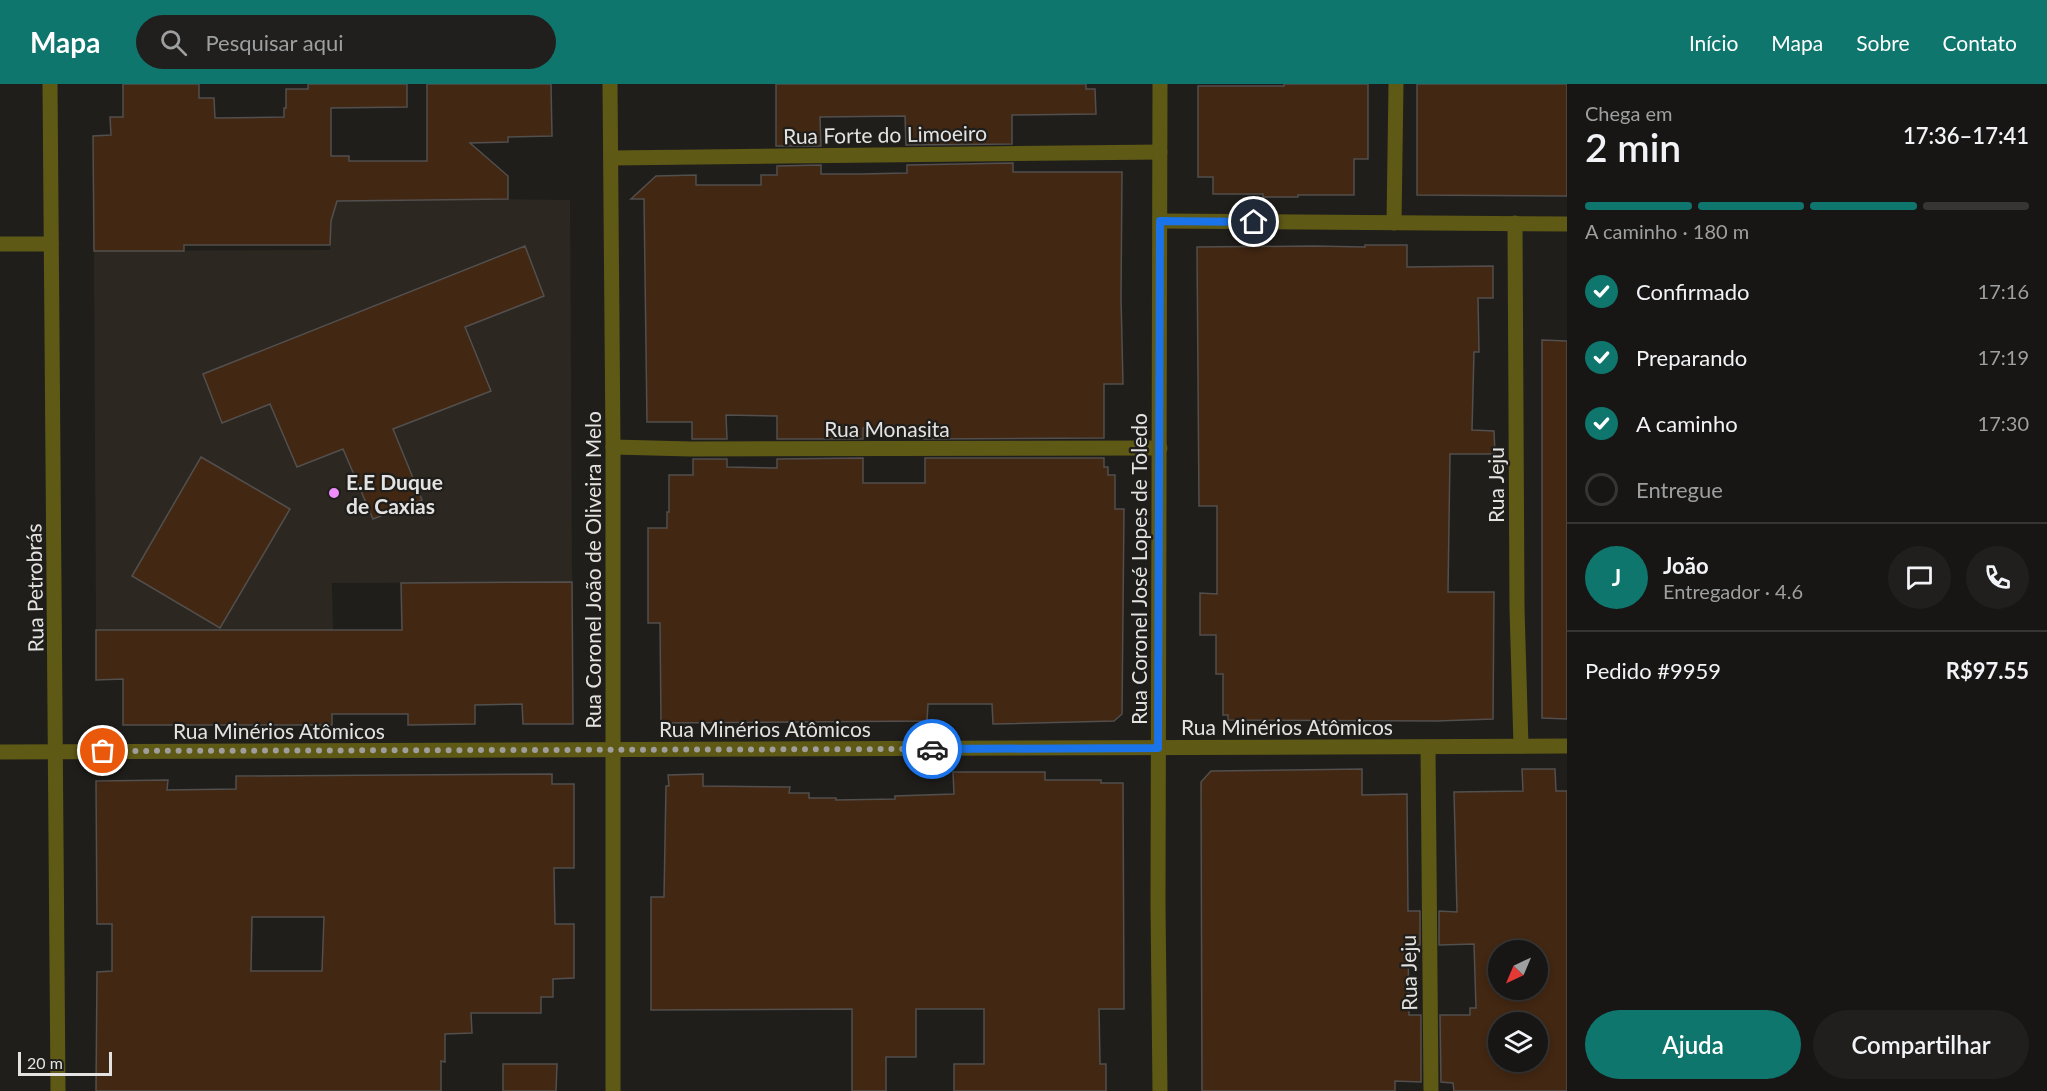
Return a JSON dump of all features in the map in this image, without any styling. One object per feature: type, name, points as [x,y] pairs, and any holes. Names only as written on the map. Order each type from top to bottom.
[{"type":"street","name":"Rua Petrobrás","points":[[50,84],[58,1091]]},
{"type":"street","name":"Rua Coronel João de Oliveira Melo","points":[[610,84],[614,447],[613,1091]]},
{"type":"street","name":"Rua Coronel José Lopes de Toledo","points":[[1160,84],[1158,748],[1160,1091]]},
{"type":"street","points":[[1394,223],[1396,84]]},
{"type":"street","name":"Rua Forte do Limoeiro","points":[[611,158],[1160,152]]},
{"type":"street","points":[[1160,221],[1567,224]]},
{"type":"street","name":"Rua Jeju","points":[[1515,223],[1517,608],[1521,746]]},
{"type":"street","points":[[0,244],[51,244]]},
{"type":"street","name":"Rua Monasita","points":[[614,447],[1160,448]]},
{"type":"street","name":"Rua Minérios Atômicos","points":[[0,752],[1567,746]]},
{"type":"street","name":"Rua Jeju","points":[[1428,747],[1431,1091]]},
{"type":"shaded area","name":"E.E Duque de Caxias","points":[[570,200],[572,582],[332,583],[333,630],[96,630],[94,251],[330,250],[331,201]]},
{"type":"building","points":[[123,84],[199,84],[199,98],[214,98],[215,118],[284,117],[286,89],[308,89],[308,84],[407,84],[407,107],[331,108],[331,156],[349,156],[349,161],[427,161],[427,84],[551,84],[552,136],[508,137],[508,142],[470,143],[508,176],[508,199],[337,201],[331,221],[330,245],[184,245],[184,251],[94,251],[93,136],[111,135],[110,117],[123,117]]},
{"type":"building","points":[[776,84],[1086,84],[1086,89],[1095,89],[1096,114],[1012,115],[1012,144],[906,145],[905,116],[820,117],[821,146],[776,146]]},
{"type":"building","points":[[1284,84],[1368,84],[1368,159],[1354,159],[1354,195],[1263,197],[1263,194],[1213,194],[1213,177],[1198,177],[1198,86],[1284,86]]},
{"type":"building","points":[[1417,84],[1567,84],[1567,196],[1417,195]]},
{"type":"building","points":[[1013,163],[1013,172],[1122,172],[1123,384],[1104,384],[1104,438],[924,439],[924,428],[863,428],[863,439],[777,439],[777,416],[726,415],[727,439],[692,439],[692,422],[647,422],[644,199],[631,199],[656,176],[696,175],[696,185],[761,185],[761,175],[777,175],[777,166],[821,165],[821,174],[861,174],[907,173],[907,165]]},
{"type":"building","points":[[1365,245],[1407,245],[1407,267],[1493,266],[1493,298],[1478,298],[1479,352],[1474,352],[1472,430],[1494,431],[1495,454],[1450,454],[1448,592],[1494,592],[1493,719],[1228,720],[1228,715],[1223,715],[1223,674],[1216,674],[1216,635],[1200,635],[1200,593],[1217,594],[1217,506],[1199,506],[1197,247],[1365,247]]},
{"type":"building","points":[[525,246],[544,296],[465,327],[491,391],[393,429],[422,500],[373,519],[343,449],[297,467],[270,404],[222,423],[203,374]]},
{"type":"building","points":[[1542,340],[1567,341],[1567,719],[1542,718]]},
{"type":"building","points":[[201,457],[290,509],[220,628],[132,576]]},
{"type":"building","points":[[863,458],[863,483],[925,483],[925,458],[1104,458],[1104,467],[1108,467],[1108,475],[1115,475],[1115,509],[1124,509],[1122,714],[1114,721],[993,724],[992,704],[928,704],[927,721],[661,723],[660,623],[648,623],[648,528],[667,528],[669,475],[693,475],[693,459],[727,459],[727,467],[777,468],[777,459]]},
{"type":"building","points":[[572,582],[573,724],[523,724],[522,704],[475,705],[475,724],[408,725],[408,714],[332,714],[332,725],[123,725],[123,679],[96,680],[96,630],[402,630],[401,583]]},
{"type":"building","points":[[1362,769],[1362,795],[1407,794],[1408,911],[1420,911],[1420,945],[1408,945],[1409,1015],[1421,1015],[1421,1082],[1395,1081],[1395,1091],[1202,1091],[1201,782],[1211,771]]},
{"type":"building","points":[[1522,769],[1555,769],[1556,791],[1567,791],[1567,1091],[1454,1091],[1453,1083],[1441,1082],[1440,1015],[1470,1015],[1470,1008],[1476,1008],[1474,944],[1439,945],[1439,911],[1457,912],[1454,792],[1523,791]]},
{"type":"building","points":[[953,772],[1045,772],[1045,780],[1101,780],[1101,783],[1123,783],[1124,1009],[1099,1009],[1100,1064],[1106,1064],[1106,1091],[954,1091],[954,1064],[984,1064],[984,1009],[916,1009],[916,1057],[886,1057],[886,1091],[852,1091],[852,1009],[651,1010],[651,897],[664,897],[668,775],[703,774],[703,786],[790,787],[789,793],[809,793],[809,798],[836,798],[836,800],[895,799],[895,796],[954,794]]},
{"type":"building","points":[[552,774],[552,784],[574,784],[574,868],[554,868],[555,924],[574,924],[574,978],[553,979],[553,997],[541,997],[541,1013],[471,1013],[472,1033],[445,1034],[445,1062],[441,1061],[441,1091],[96,1091],[97,972],[112,971],[112,924],[97,924],[96,781],[168,780],[167,790],[236,789],[236,776]],"holes":[[[252,917],[324,917],[322,971],[251,971]]]},
{"type":"building","points":[[503,1064],[557,1064],[556,1091],[503,1091]]},
{"type":"way so far","points":[[103,751],[932,749]]},
{"type":"place","name":"E.E Duque de Caxias","points":[[334,493]]},
{"type":"route","points":[[932,749],[1158,748],[1160,221],[1254,222]]}]
